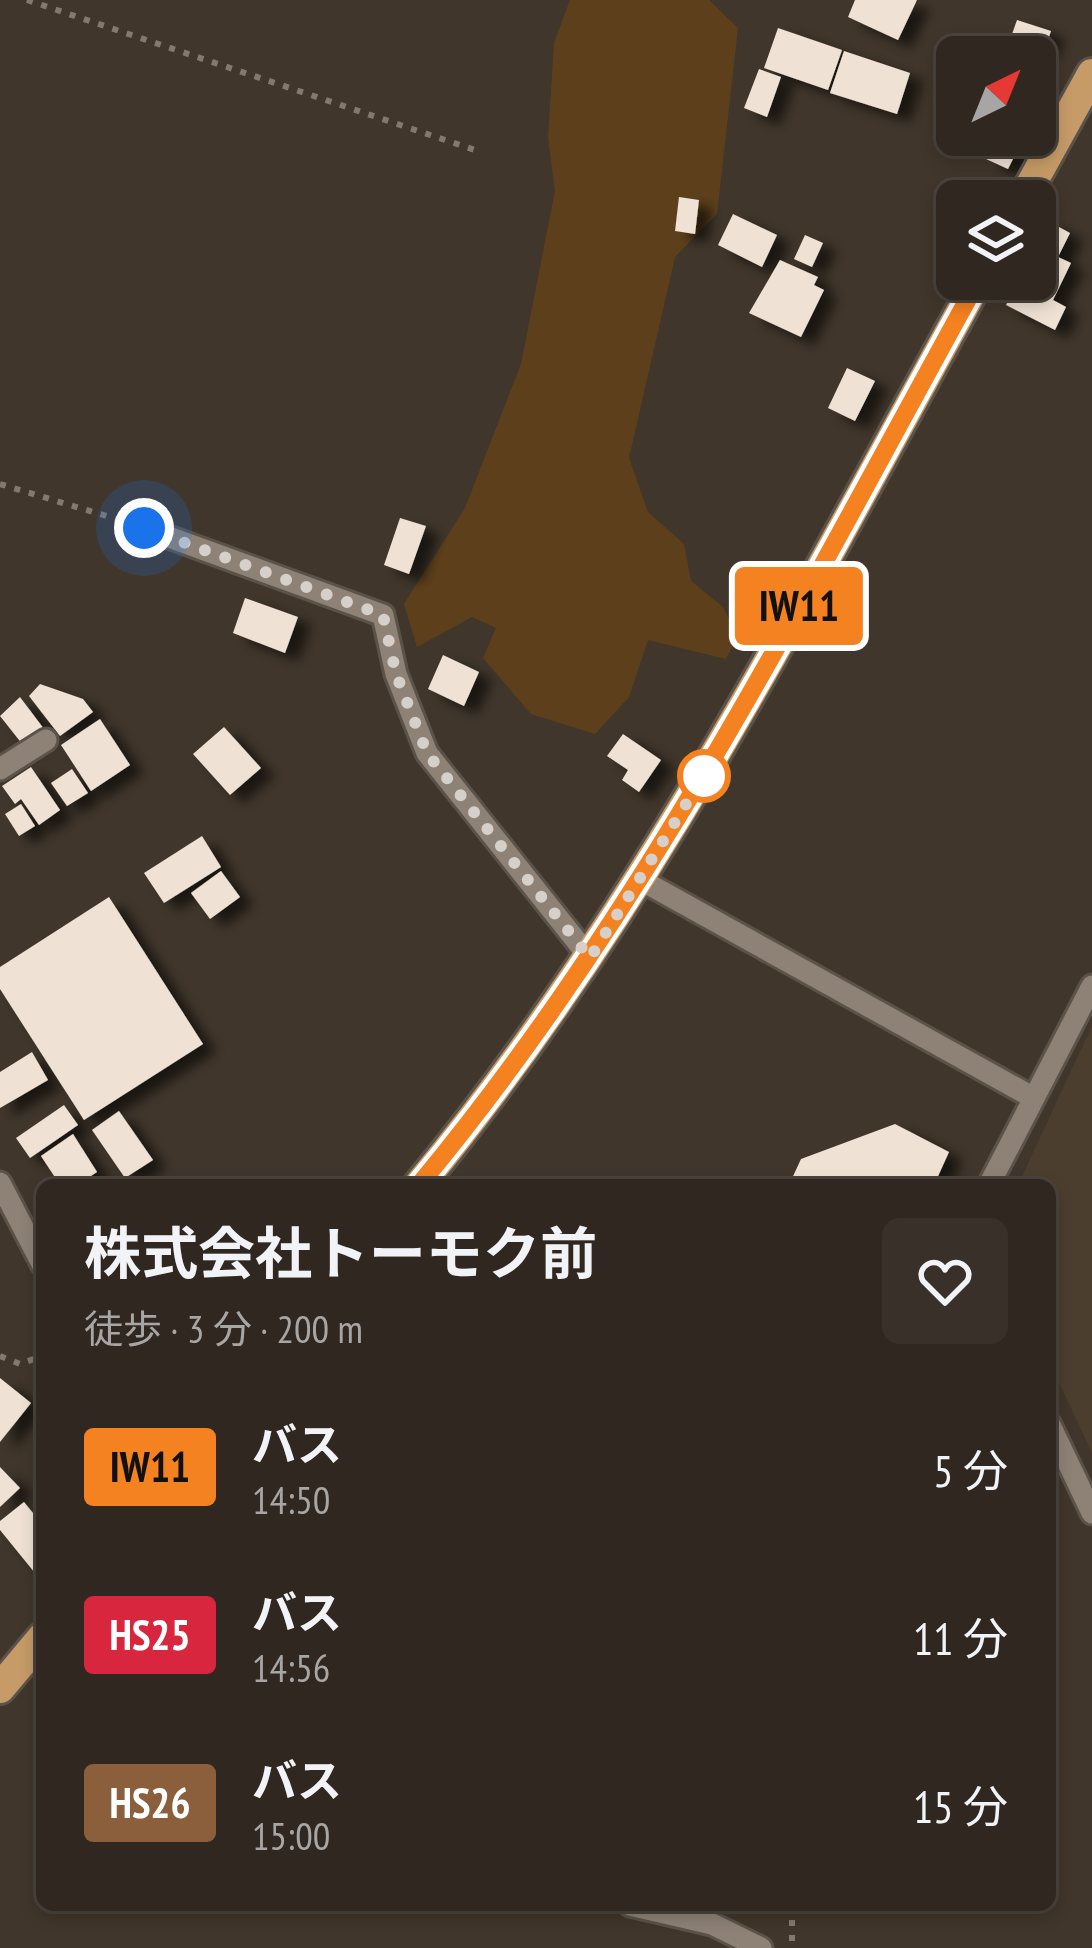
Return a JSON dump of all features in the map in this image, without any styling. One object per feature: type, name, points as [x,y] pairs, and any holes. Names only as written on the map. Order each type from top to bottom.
[{"type":"main road","points":[[1034,180],[1092,74]]},
{"type":"main road","points":[[424,1179],[503,1082],[640,880],[713,761],[967,300]]},
{"type":"main road","points":[[0,1688],[36,1645]]},
{"type":"street","points":[[144,528],[383,615],[396,674],[427,753],[590,958]]},
{"type":"street","points":[[0,769],[46,740]]},
{"type":"street","points":[[640,880],[1031,1097]]},
{"type":"street","points":[[992,1179],[1092,986]]},
{"type":"street","points":[[0,1183],[36,1252]]},
{"type":"street","points":[[1056,1438],[1092,1514]]},
{"type":"street","points":[[656,1911],[712,1924],[761,1948]]},
{"type":"path","points":[[27,0],[481,152]]},
{"type":"path","points":[[0,484],[144,528]]},
{"type":"path","points":[[0,1356],[20,1364],[36,1358]]},
{"type":"path","points":[[792,1911],[792,1948]]},
{"type":"shaded area","points":[[570,0],[709,0],[738,28],[717,214],[675,257],[629,458],[648,512],[684,544],[691,581],[723,607],[738,636],[726,659],[648,640],[629,697],[595,734],[531,714],[483,658],[496,628],[472,617],[417,647],[404,604],[465,508],[521,364],[555,191],[548,137],[554,43]]},
{"type":"shaded area","points":[[1092,1026],[1092,1453],[1056,1376],[1056,1179],[1021,1179]]},
{"type":"building","points":[[855,0],[917,0],[898,40],[848,17]]},
{"type":"building","points":[[1017,20],[1051,31],[1049,36],[1011,36]]},
{"type":"building","points":[[778,28],[842,50],[828,90],[764,68]]},
{"type":"building","points":[[844,51],[910,73],[897,114],[830,93]]},
{"type":"building","points":[[759,69],[781,77],[767,117],[744,108]]},
{"type":"building","points":[[987,156],[1014,156],[1008,169]]},
{"type":"building","points":[[679,197],[699,200],[695,234],[675,231]]},
{"type":"building","points":[[733,214],[777,235],[762,267],[718,245]]},
{"type":"building","points":[[1056,225],[1070,233],[1058,257],[1071,263],[1056,294]]},
{"type":"building","points":[[805,235],[823,243],[812,267],[794,259]]},
{"type":"building","points":[[780,260],[818,277],[814,285],[824,290],[801,337],[749,313]]},
{"type":"building","points":[[1008,300],[1053,300],[1066,307],[1055,330],[1006,305]]},
{"type":"building","points":[[847,368],[875,381],[855,421],[828,408]]},
{"type":"building","points":[[400,518],[426,526],[409,574],[384,565]]},
{"type":"building","points":[[245,598],[298,617],[285,653],[233,633]]},
{"type":"building","points":[[443,655],[479,672],[464,706],[428,689]]},
{"type":"building","points":[[40,684],[83,699],[93,712],[60,736],[29,696]]},
{"type":"building","points":[[20,697],[44,729],[23,745],[0,716]]},
{"type":"building","points":[[100,719],[130,765],[91,791],[61,745]]},
{"type":"building","points":[[224,727],[261,768],[230,795],[193,754]]},
{"type":"building","points":[[623,734],[661,760],[639,792],[622,780],[628,770],[607,756]]},
{"type":"building","points":[[31,767],[60,810],[39,825],[21,799],[15,804],[2,786]]},
{"type":"building","points":[[72,769],[88,793],[67,806],[51,783]]},
{"type":"building","points":[[21,804],[35,826],[19,836],[5,814]]},
{"type":"building","points":[[202,836],[221,867],[164,903],[144,873]]},
{"type":"building","points":[[221,871],[240,897],[210,919],[191,893]]},
{"type":"building","points":[[109,897],[203,1044],[84,1120],[0,989],[0,967]]},
{"type":"building","points":[[32,1052],[48,1080],[0,1108],[0,1072]]},
{"type":"building","points":[[64,1105],[78,1125],[30,1158],[16,1138]]},
{"type":"building","points":[[119,1111],[153,1160],[125,1178],[92,1130]]},
{"type":"building","points":[[895,1124],[949,1152],[937,1179],[792,1179],[801,1159]]},
{"type":"building","points":[[73,1134],[97,1172],[86,1179],[56,1179],[41,1156]]},
{"type":"building","points":[[0,1378],[31,1403],[0,1442]]},
{"type":"building","points":[[0,1467],[20,1488],[0,1507]]},
{"type":"building","points":[[24,1502],[36,1517],[36,1574],[0,1530],[0,1521]]},
{"type":"bus line","name":"IW11","points":[[424,1179],[503,1082],[640,880],[713,761],[967,300]]},
{"type":"route","points":[[144,528],[383,615],[396,674],[427,753],[590,958],[713,761],[704,776]]}]
